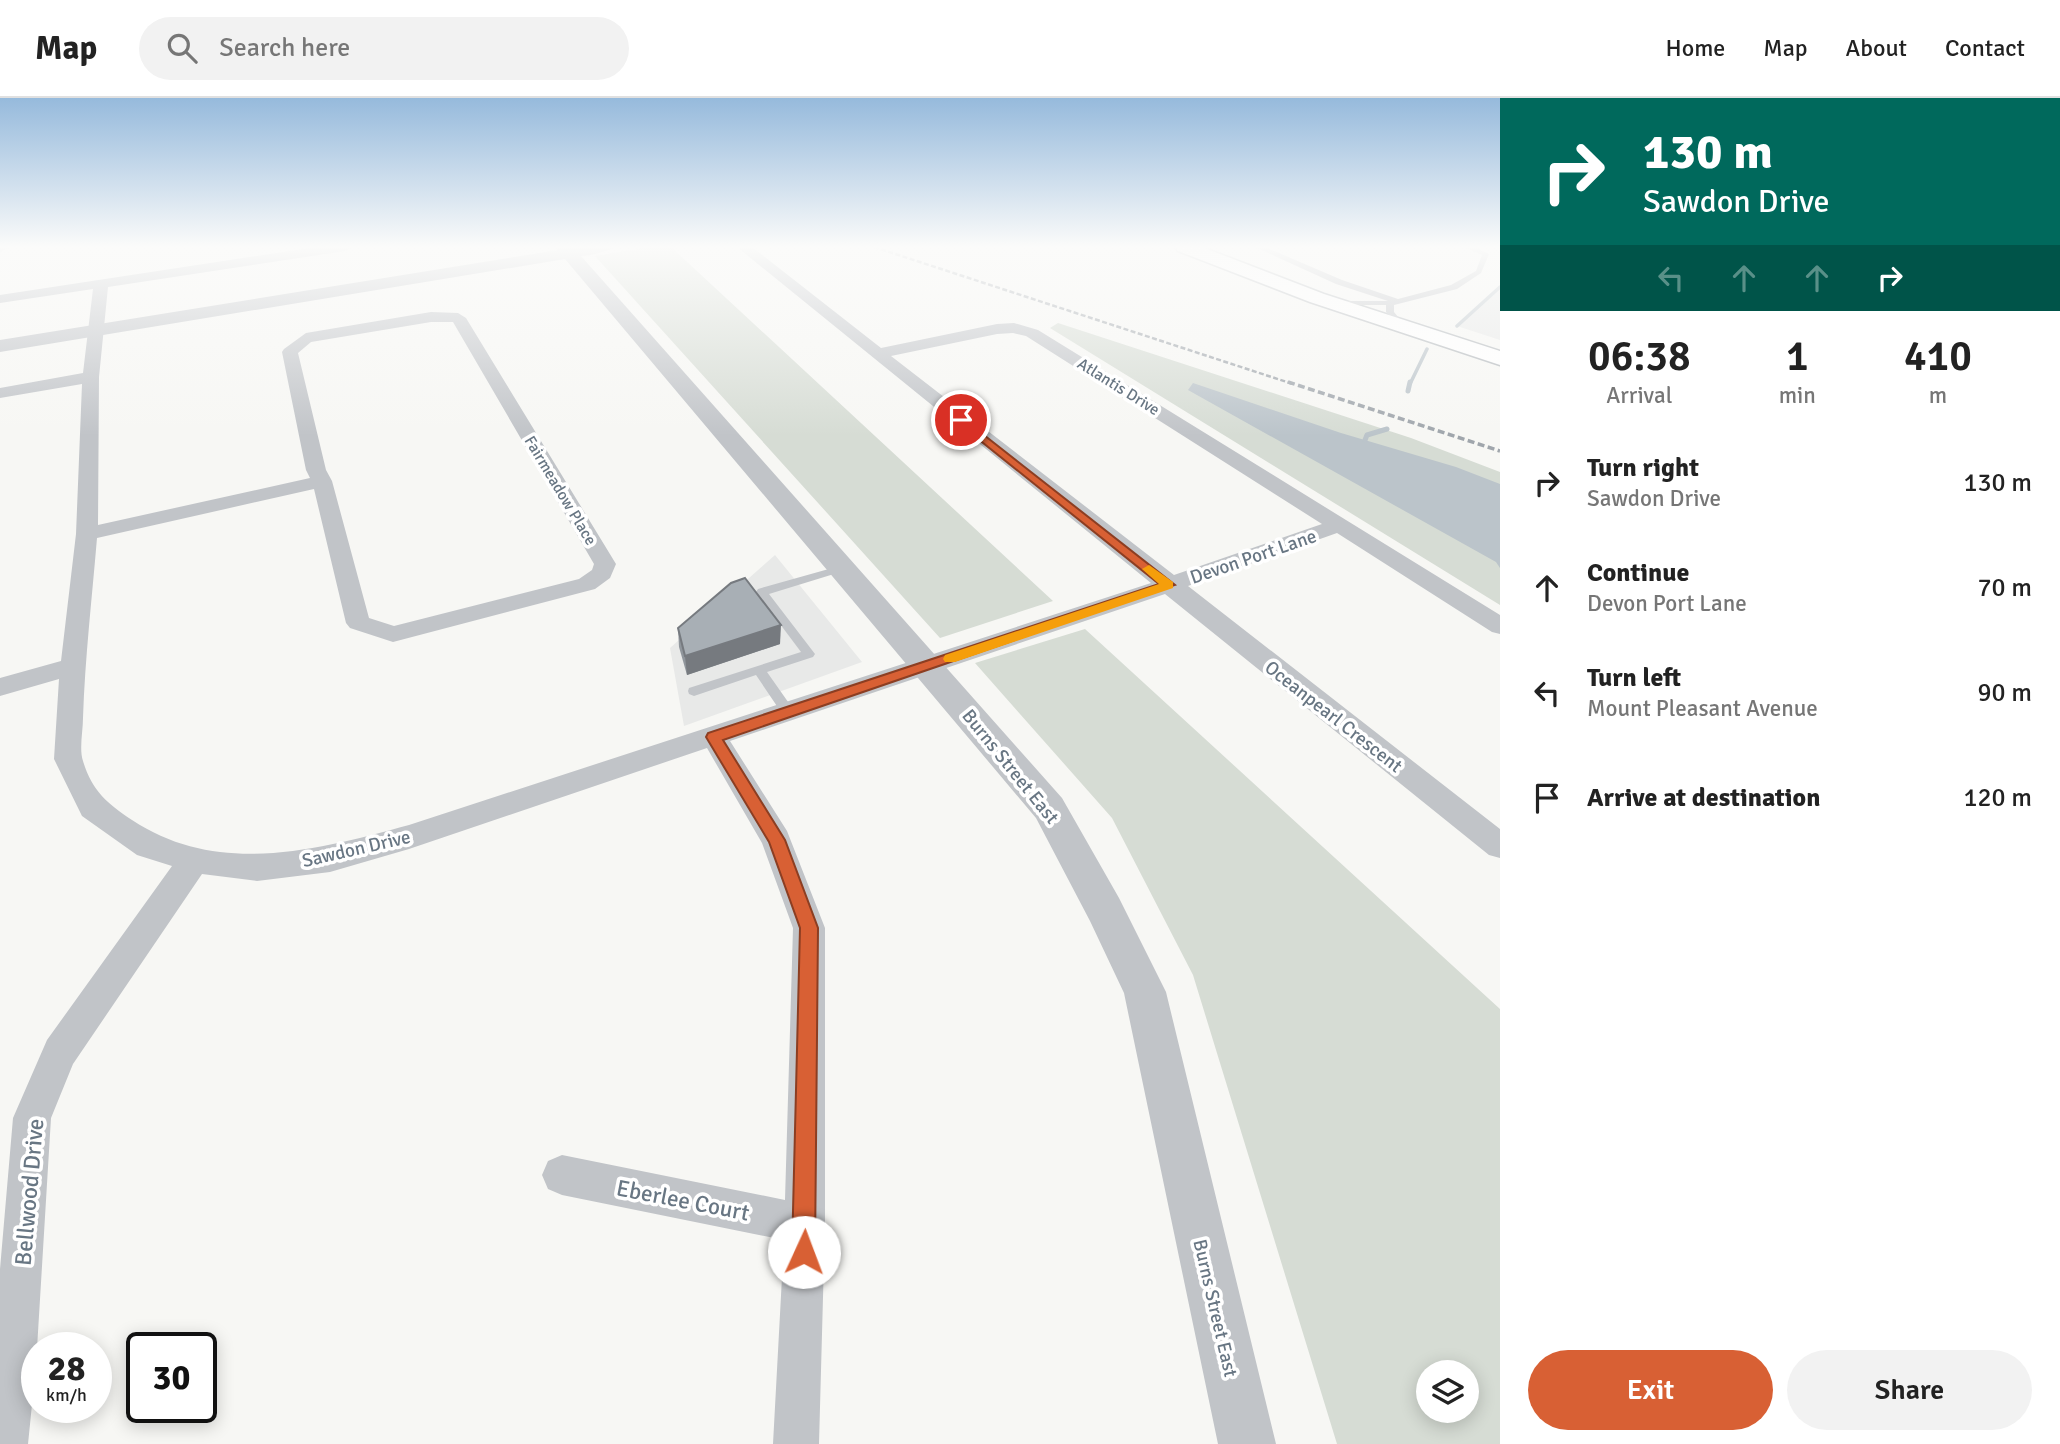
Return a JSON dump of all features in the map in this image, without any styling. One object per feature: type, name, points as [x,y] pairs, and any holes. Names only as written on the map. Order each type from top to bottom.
[{"type":"main road","points":[[1350,310],[1500,358]]},
{"type":"street","name":"Sawdon Drive","points":[[99,310],[91,377],[87,529],[72,667],[68,759],[92,808],[148,846],[194,860],[257,868],[330,859],[409,837],[929,666]]},
{"type":"street","points":[[0,346],[211,310]]},
{"type":"street","name":"Burns Street East","points":[[619,310],[1049,808],[1105,910],[1145,992],[1247,1444]]},
{"type":"street","name":"Oceanpearl Crescent","points":[[822,310],[1500,846]]},
{"type":"street","name":"Fairmeadow Place","points":[[431,317],[458,318],[605,564],[602,573],[587,584],[393,634],[358,623],[319,476],[289,352],[306,338],[431,317]]},
{"type":"street","name":"Atlantis Drive","points":[[877,354],[997,329],[1014,328],[1032,333],[1339,525]]},
{"type":"street","points":[[0,393],[91,377]]},
{"type":"street","points":[[87,529],[319,476]]},
{"type":"street","points":[[1339,525],[1500,626]]},
{"type":"street","name":"Devon Port Lane","points":[[929,666],[1339,525]]},
{"type":"street","points":[[0,687],[72,667]]},
{"type":"street","points":[[713,737],[776,840],[809,928],[805,1224],[796,1444]]},
{"type":"street","name":"Bellwood Drive","points":[[5,1444],[7,1366],[32,1118],[60,1052],[194,860]]},
{"type":"street","name":"Eberlee Court","points":[[562,1175],[805,1224]]},
{"type":"lane","points":[[1391,310],[1390,312],[1404,328]]},
{"type":"lane","points":[[694,691],[809,654],[762,592],[843,568]]},
{"type":"lane","points":[[759,670],[788,712]]},
{"type":"shaded area","points":[[644,310],[739,310],[1053,601],[940,638]]},
{"type":"shaded area","points":[[1475,310],[1500,310],[1500,340],[1457,326]]},
{"type":"shaded area","points":[[1058,323],[1411,438],[1500,472],[1500,605],[1050,328]]},
{"type":"shaded area","points":[[1193,383],[1341,433],[1456,467],[1500,484],[1500,568],[1496,562],[1188,390]]},
{"type":"shaded area","points":[[775,555],[862,662],[684,726],[670,648]]},
{"type":"shaded area","points":[[1085,629],[1500,1009],[1500,1444],[1337,1444],[1193,975],[1112,818],[975,663]]},
{"type":"building","points":[[745,578],[781,625],[685,656],[678,628],[731,583]]},
{"type":"waterway","points":[[1457,326],[1475,310]]},
{"type":"waterway","points":[[1410,384],[1427,349]]},
{"type":"waterway","points":[[1408,391],[1410,382]]},
{"type":"waterway","points":[[1365,440],[1367,435],[1387,429]]},
{"type":"railway","points":[[1066,310],[1293,384]]},
{"type":"railway","points":[[1288,382],[1500,451]]},
{"type":"slow traffic","points":[[950,659],[1169,585],[1149,569]]},
{"type":"route","points":[[804,1252],[809,928],[776,840],[713,737],[1169,585],[961,420]]}]
